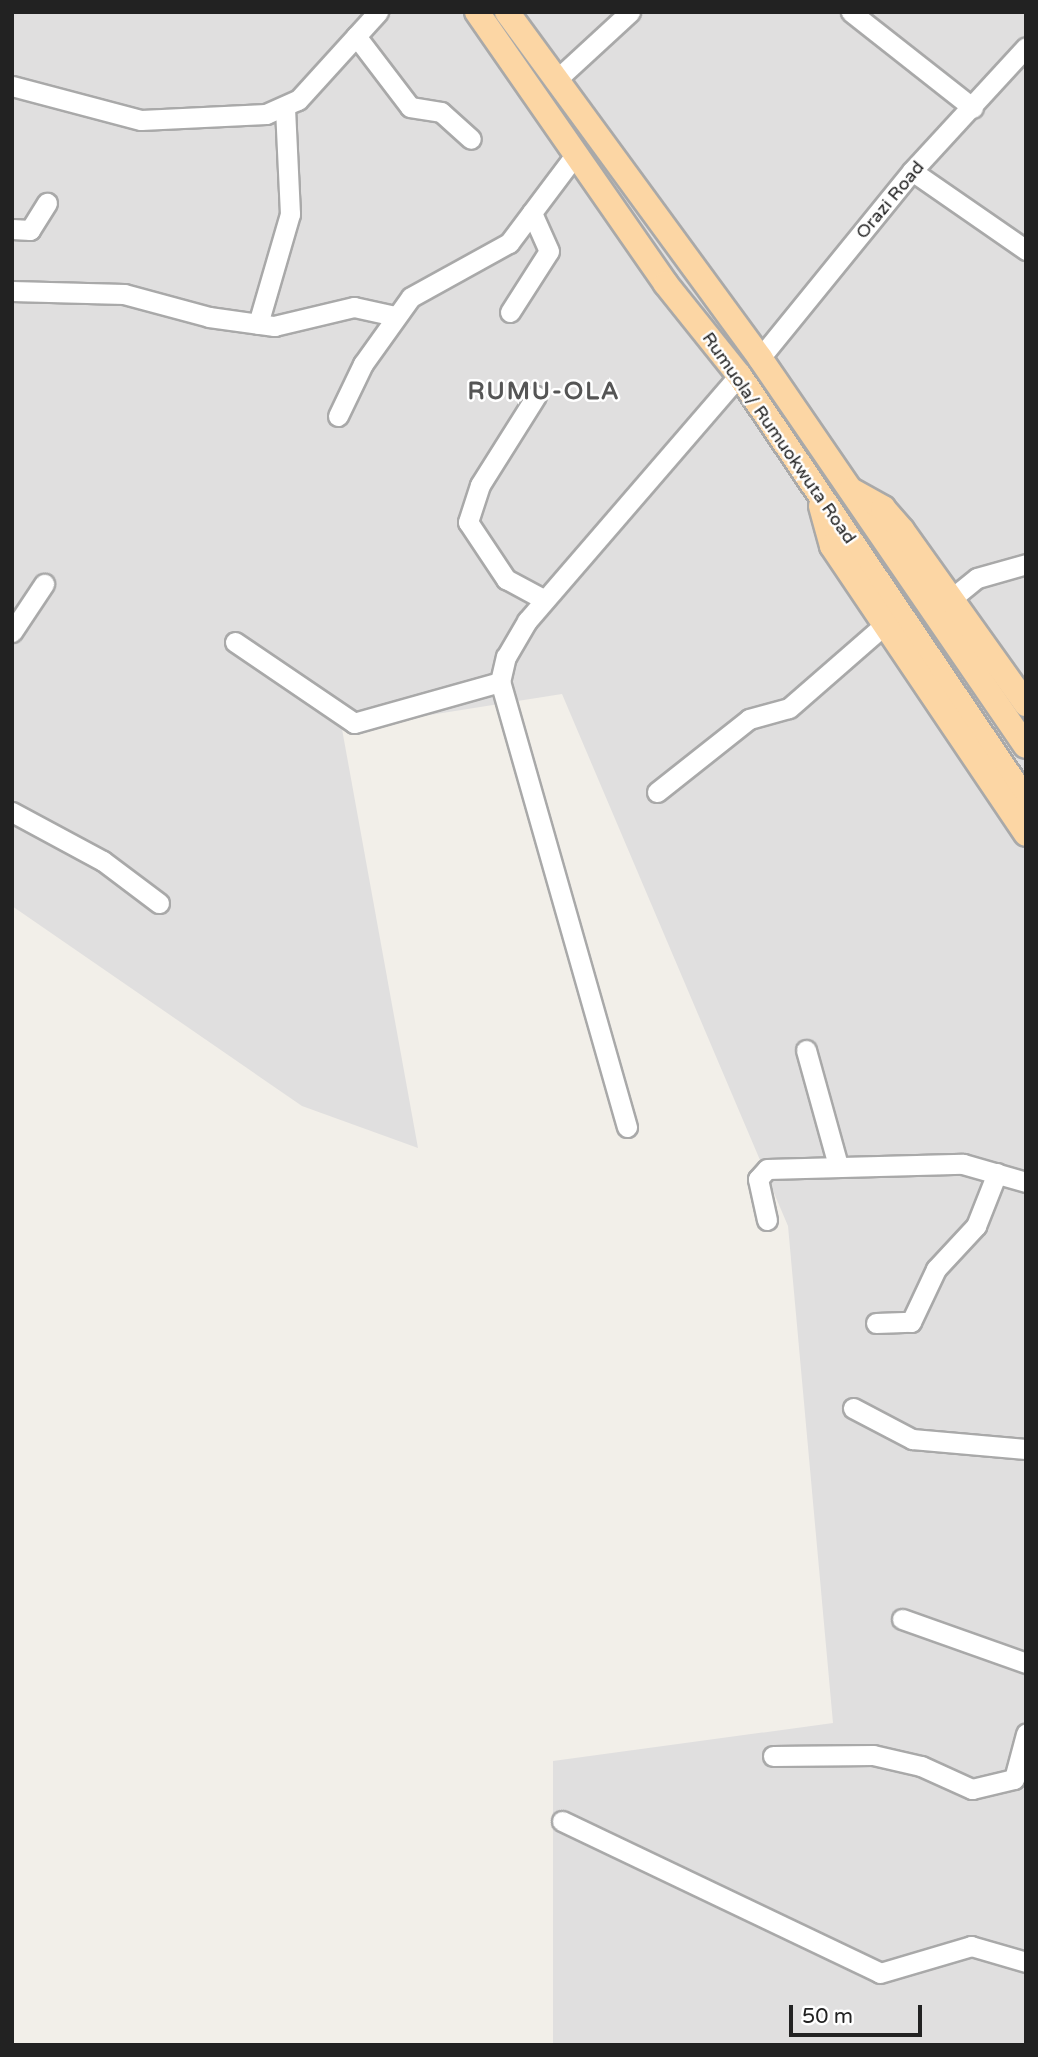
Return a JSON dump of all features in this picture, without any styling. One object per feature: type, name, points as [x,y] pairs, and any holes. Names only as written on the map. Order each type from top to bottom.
[{"type":"main road","name":"Rumuola/ Rumuokwuta Road","points":[[477,12],[575,155],[739,375],[1026,800]]},
{"type":"main road","name":"Rumuola/ Rumuokwuta Road","points":[[507,12],[760,358],[849,492],[1026,746]]},
{"type":"main road","points":[[849,492],[883,508],[1026,704]]},
{"type":"main road","points":[[823,498],[832,546],[883,626],[1026,834]]},
{"type":"street","points":[[12,86],[141,120],[285,109],[378,12]]},
{"type":"street","points":[[555,81],[630,12]]},
{"type":"street","points":[[851,12],[974,108]]},
{"type":"street","points":[[356,36],[410,107],[441,112],[471,139]]},
{"type":"street","name":"Orazi Road","points":[[760,358],[912,171],[974,108],[1026,47]]},
{"type":"street","points":[[258,324],[289,214],[285,109]]},
{"type":"street","points":[[338,416],[395,316],[420,290],[509,243],[575,155]]},
{"type":"street","points":[[912,171],[1026,250]]},
{"type":"street","points":[[12,229],[30,230],[47,203]]},
{"type":"street","points":[[510,312],[549,251],[532,213]]},
{"type":"street","points":[[12,291],[124,294],[258,324],[290,327],[354,307],[395,316]]},
{"type":"street","points":[[627,1127],[500,682],[510,648],[545,600],[739,375]]},
{"type":"street","points":[[536,396],[480,485],[468,522],[506,579],[545,600]]},
{"type":"street","points":[[951,598],[976,578],[1026,564]]},
{"type":"street","points":[[12,632],[44,584]]},
{"type":"street","points":[[657,792],[749,719],[789,708],[883,626]]},
{"type":"street","points":[[235,642],[354,723],[500,682]]},
{"type":"street","points":[[12,813],[103,861],[159,903]]},
{"type":"street","points":[[806,1050],[838,1165]]},
{"type":"street","points":[[767,1220],[761,1171],[838,1165],[963,1164],[1026,1182]]},
{"type":"street","points":[[876,1323],[911,1322],[943,1258],[976,1226],[997,1174]]},
{"type":"street","points":[[853,1408],[912,1439],[1026,1449]]},
{"type":"street","points":[[902,1619],[1026,1663]]},
{"type":"street","points":[[773,1756],[873,1755],[922,1766],[972,1789],[1014,1779],[1026,1734]]},
{"type":"street","points":[[562,1821],[880,1973],[971,1945],[1026,1962]]},
{"type":"shaded area","points":[[12,12],[1026,12],[1026,2045],[553,2045],[553,1761],[833,1723],[788,1226],[562,694],[342,729],[418,1148],[302,1106],[12,906]]},
{"type":"district","name":"RUMU-OLA","points":[[544,392]]}]
